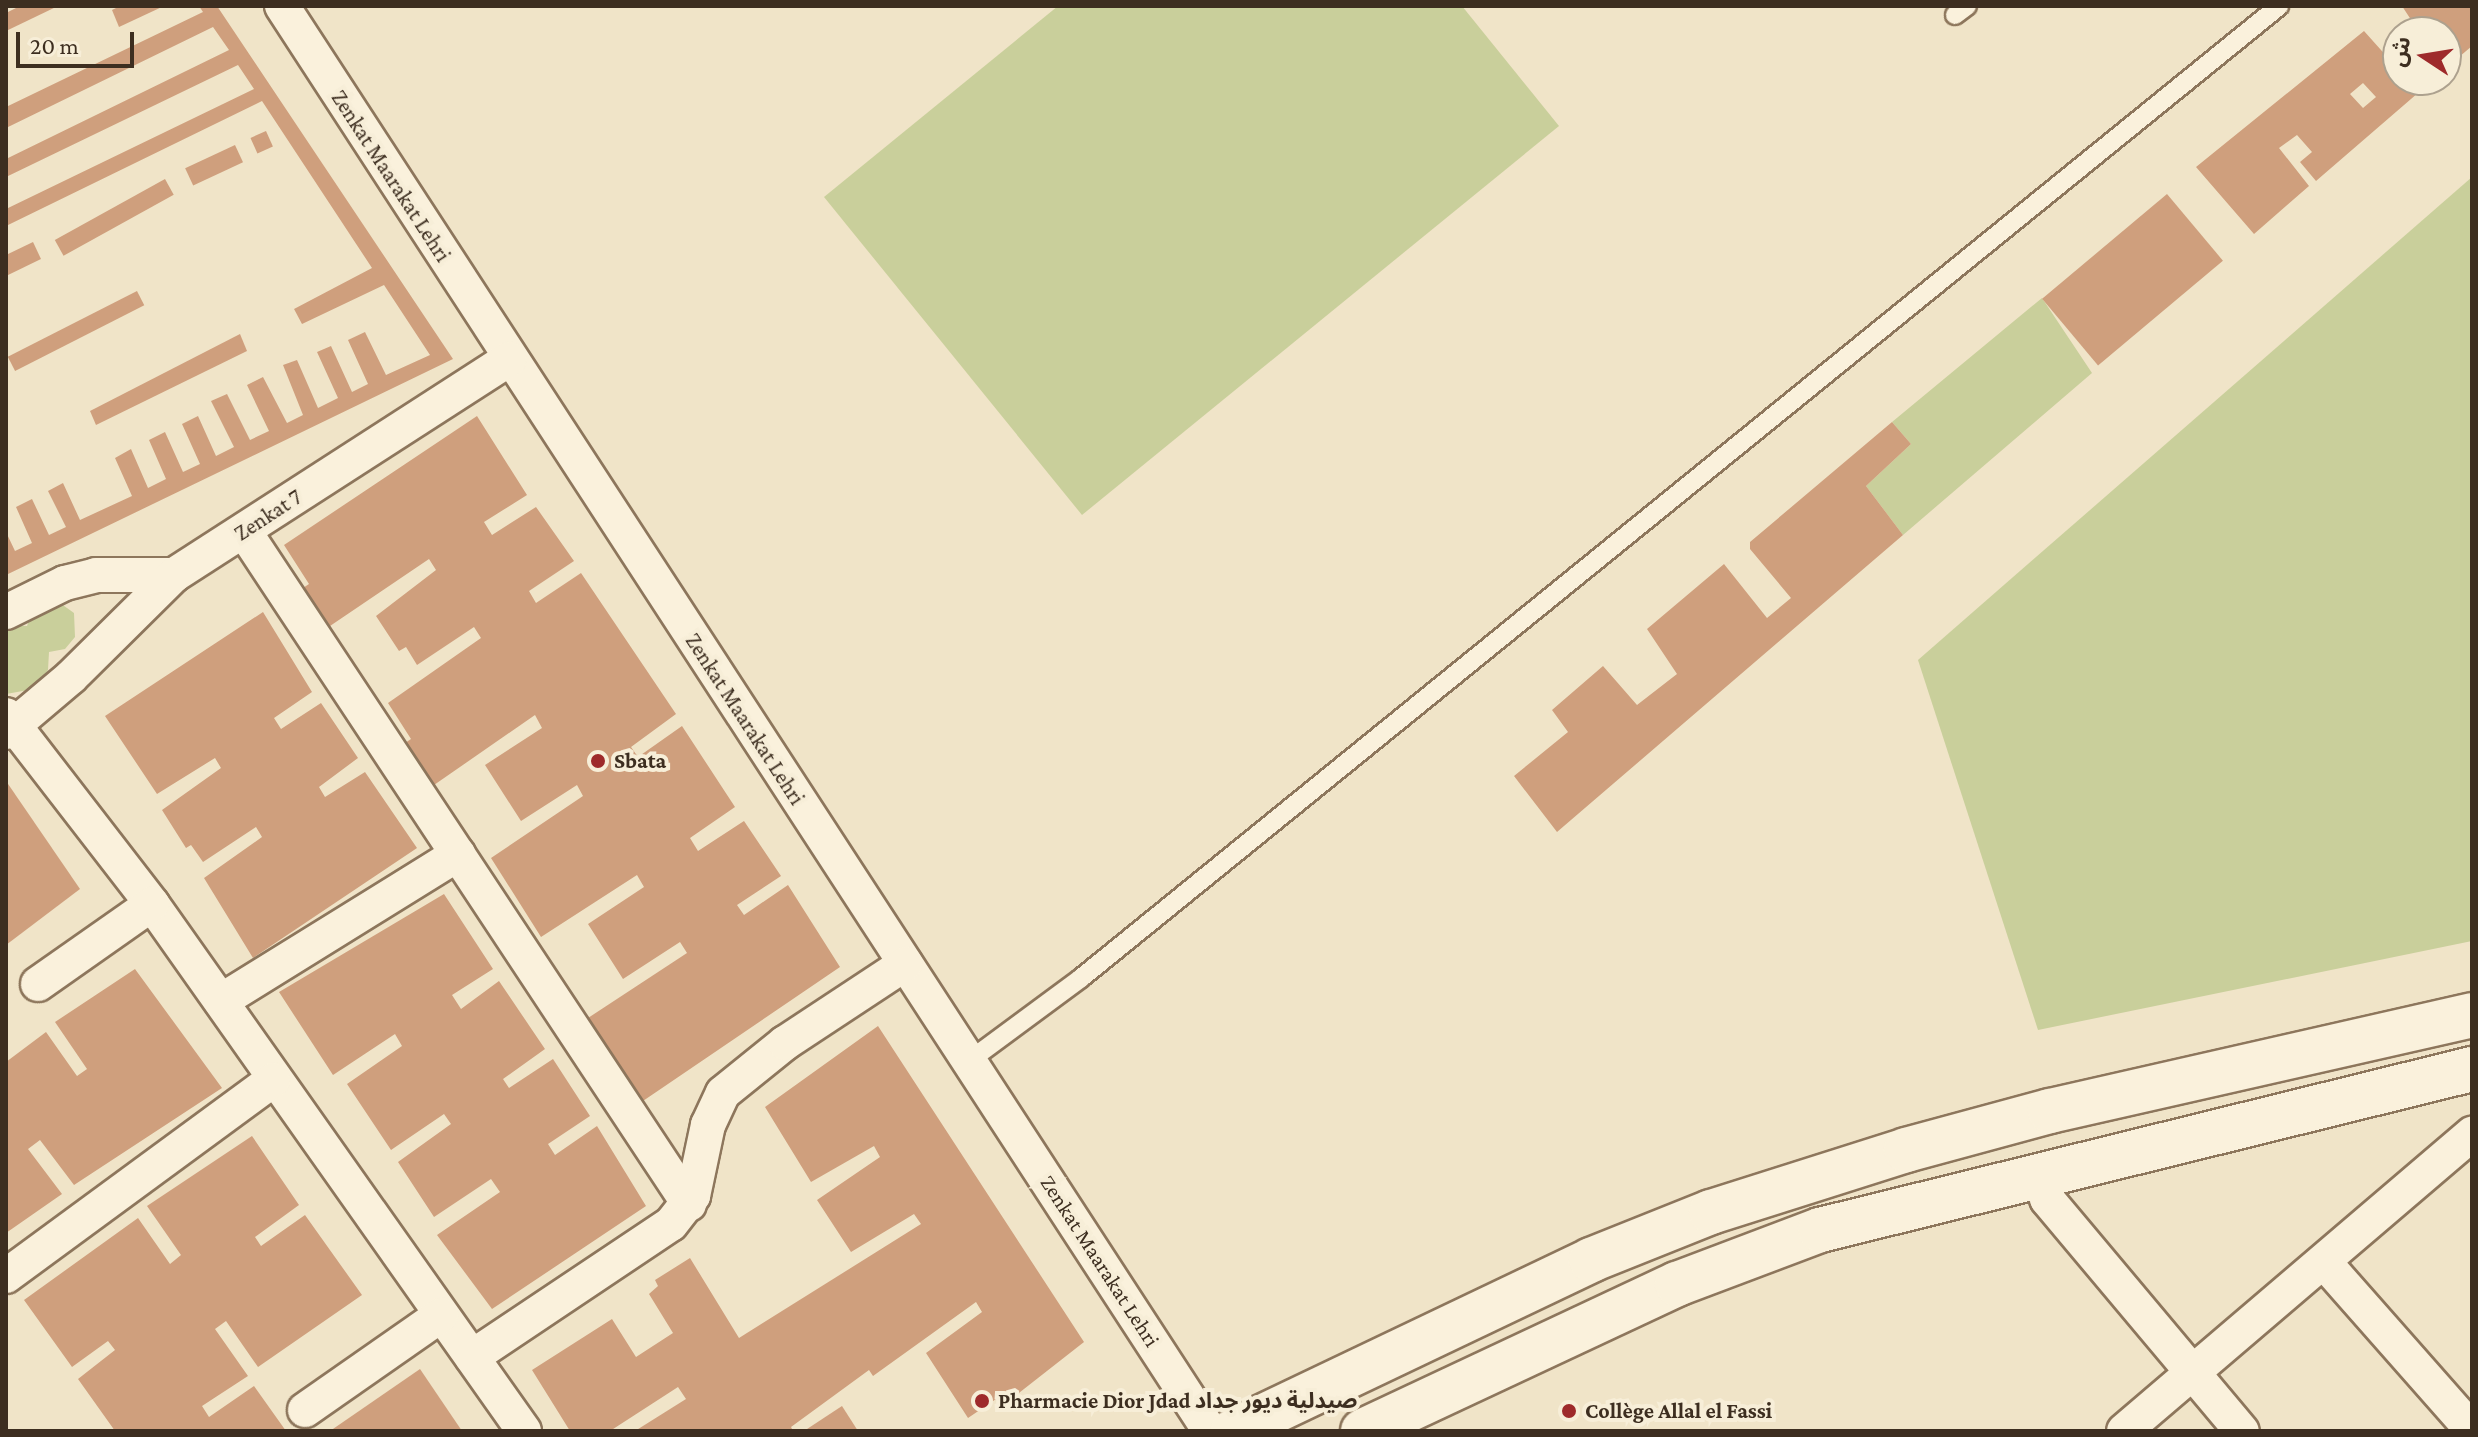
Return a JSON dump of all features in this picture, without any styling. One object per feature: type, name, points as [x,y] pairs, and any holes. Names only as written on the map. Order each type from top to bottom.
[{"type":"main road","points":[[1233,1431],[1591,1260],[1711,1212],[1906,1150],[2050,1111],[2472,1015]]},
{"type":"main road","points":[[1363,1431],[1506,1361],[1734,1261],[1820,1230],[2040,1172],[2472,1069]]},
{"type":"street","name":"Zenkat Maarakat Lehri","points":[[282,6],[509,359],[1210,1431]]},
{"type":"street","name":"Zenkat 7","points":[[9,724],[174,575],[509,359]]},
{"type":"street","points":[[244,531],[689,1204]]},
{"type":"street","points":[[6,612],[65,583],[96,575],[174,575]]},
{"type":"street","points":[[9,724],[152,904],[273,1080],[524,1431]]},
{"type":"street","points":[[221,1001],[458,854]]},
{"type":"street","points":[[38,984],[152,904]]},
{"type":"street","points":[[472,1357],[651,1240],[689,1204],[708,1125],[723,1093],[775,1050],[905,964]]},
{"type":"street","points":[[6,1276],[273,1080]]},
{"type":"street","points":[[2124,1431],[2324,1262],[2467,1150]]},
{"type":"street","points":[[2040,1172],[2047,1199],[2242,1431]]},
{"type":"street","points":[[2324,1262],[2472,1430]]},
{"type":"street","points":[[305,1410],[441,1315]]},
{"type":"lane","points":[[969,1061],[1081,978],[2279,6]]},
{"type":"green space","points":[[1058,6],[1462,6],[1559,126],[1082,515],[824,197]]},
{"type":"green space","points":[[2472,177],[2472,941],[2038,1030],[1918,660]]},
{"type":"green space","points":[[2042,298],[2092,373],[1903,535],[1866,486],[1911,444],[1892,422]]},
{"type":"green space","points":[[60,603],[74,613],[75,637],[65,649],[49,652],[48,670],[34,689],[6,694],[6,625],[27,626],[32,613]]},
{"type":"building","points":[[20,6],[58,6],[6,31],[6,13]]},
{"type":"building","points":[[120,6],[164,6],[119,27],[112,10]]},
{"type":"building","points":[[199,6],[217,6],[453,359],[6,575],[6,532],[15,551],[32,543],[16,507],[32,499],[49,535],[66,527],[48,491],[63,483],[80,520],[132,496],[115,458],[131,449],[148,488],[166,479],[149,440],[165,432],[183,472],[200,464],[182,424],[198,416],[216,456],[234,447],[211,401],[227,394],[250,440],[269,431],[247,385],[263,377],[287,423],[303,415],[283,365],[297,360],[318,408],[338,398],[317,352],[331,346],[352,392],[368,384],[348,340],[365,332],[386,375],[430,355],[384,285],[302,324],[294,309],[372,268],[262,101],[6,226],[6,209],[254,89],[238,65],[6,177],[6,159],[229,50],[213,27],[6,128],[6,107],[203,12]]},
{"type":"building","points":[[2402,6],[2472,6],[2472,46],[2462,54],[2462,16],[2409,16]]},
{"type":"building","points":[[2364,31],[2382,51],[2382,96],[2414,96],[2316,181],[2300,162],[2312,152],[2297,135],[2279,148],[2309,186],[2254,234],[2196,167]],"holes":[[[2363,83],[2376,97],[2363,108],[2350,94]]]},
{"type":"building","points":[[266,131],[273,147],[257,153],[250,138]]},
{"type":"building","points":[[235,145],[243,162],[193,185],[185,168]]},
{"type":"building","points":[[165,179],[174,195],[64,256],[55,240]]},
{"type":"building","points":[[2167,194],[2223,261],[2098,365],[2042,299]]},
{"type":"building","points":[[33,242],[41,259],[6,276],[6,255]]},
{"type":"building","points":[[137,291],[144,305],[15,371],[8,357]]},
{"type":"building","points":[[240,334],[247,351],[96,425],[90,411]]},
{"type":"building","name":"Sbata","points":[[477,416],[527,495],[484,522],[492,535],[536,507],[574,561],[529,591],[536,603],[581,573],[676,714],[631,747],[638,757],[682,726],[735,807],[690,838],[698,851],[744,821],[781,876],[737,905],[744,915],[788,885],[840,967],[640,1103],[588,1018],[687,953],[680,942],[623,979],[588,924],[644,887],[637,875],[541,937],[491,858],[583,796],[577,785],[521,821],[485,765],[542,728],[535,715],[434,785],[405,743],[411,739],[388,703],[481,638],[474,627],[417,665],[406,647],[399,651],[376,616],[436,570],[429,559],[330,626],[303,588],[309,584],[284,545]]},
{"type":"building","points":[[1892,422],[1911,444],[1866,486],[1903,535],[1557,832],[1514,776],[1568,732],[1552,710],[1603,666],[1637,705],[1677,674],[1647,629],[1724,564],[1767,618],[1791,598],[1750,549],[1750,542]]},
{"type":"building","points":[[263,612],[312,692],[274,718],[281,729],[321,703],[358,758],[319,787],[325,797],[365,772],[417,848],[253,958],[204,878],[262,837],[256,827],[203,862],[191,845],[186,848],[162,810],[221,768],[215,758],[157,794],[105,716]]},
{"type":"building","points":[[6,781],[80,889],[6,945]]},
{"type":"building","points":[[444,894],[493,969],[452,995],[461,1009],[499,981],[545,1049],[503,1079],[509,1088],[553,1059],[590,1116],[548,1144],[555,1155],[597,1126],[646,1206],[492,1309],[437,1235],[500,1192],[491,1179],[434,1217],[398,1162],[451,1124],[444,1114],[391,1150],[347,1084],[402,1046],[395,1034],[333,1075],[279,992]]},
{"type":"building","points":[[135,969],[222,1088],[74,1185],[40,1140],[28,1149],[62,1194],[6,1233],[6,1062],[46,1032],[77,1076],[87,1069],[55,1022]]},
{"type":"building","points":[[878,1026],[1084,1342],[1010,1400],[1005,1393],[968,1418],[926,1353],[982,1312],[976,1302],[873,1376],[869,1370],[791,1427],[793,1431],[635,1431],[686,1399],[678,1387],[610,1431],[570,1431],[532,1370],[612,1319],[636,1357],[673,1333],[649,1294],[658,1286],[655,1280],[690,1258],[739,1338],[921,1224],[914,1214],[851,1252],[817,1200],[880,1157],[874,1146],[811,1182],[765,1107]]},
{"type":"building","points":[[252,1136],[299,1205],[255,1237],[261,1246],[305,1215],[362,1295],[258,1367],[226,1321],[215,1329],[248,1376],[202,1406],[209,1417],[254,1386],[286,1431],[115,1431],[78,1379],[115,1350],[108,1341],[72,1367],[24,1300],[138,1218],[170,1264],[181,1255],[147,1206]]},
{"type":"building","points":[[420,1369],[462,1431],[330,1431]]},
{"type":"building","points":[[842,1406],[858,1431],[804,1431]]},
{"type":"place","name":"Sbata","points":[[598,761]]},
{"type":"place","name":"Pharmacie Dior Jdad صيدلية ديور جداد","points":[[982,1401]]},
{"type":"place","name":"Collège Allal el Fassi","points":[[1569,1411]]}]
